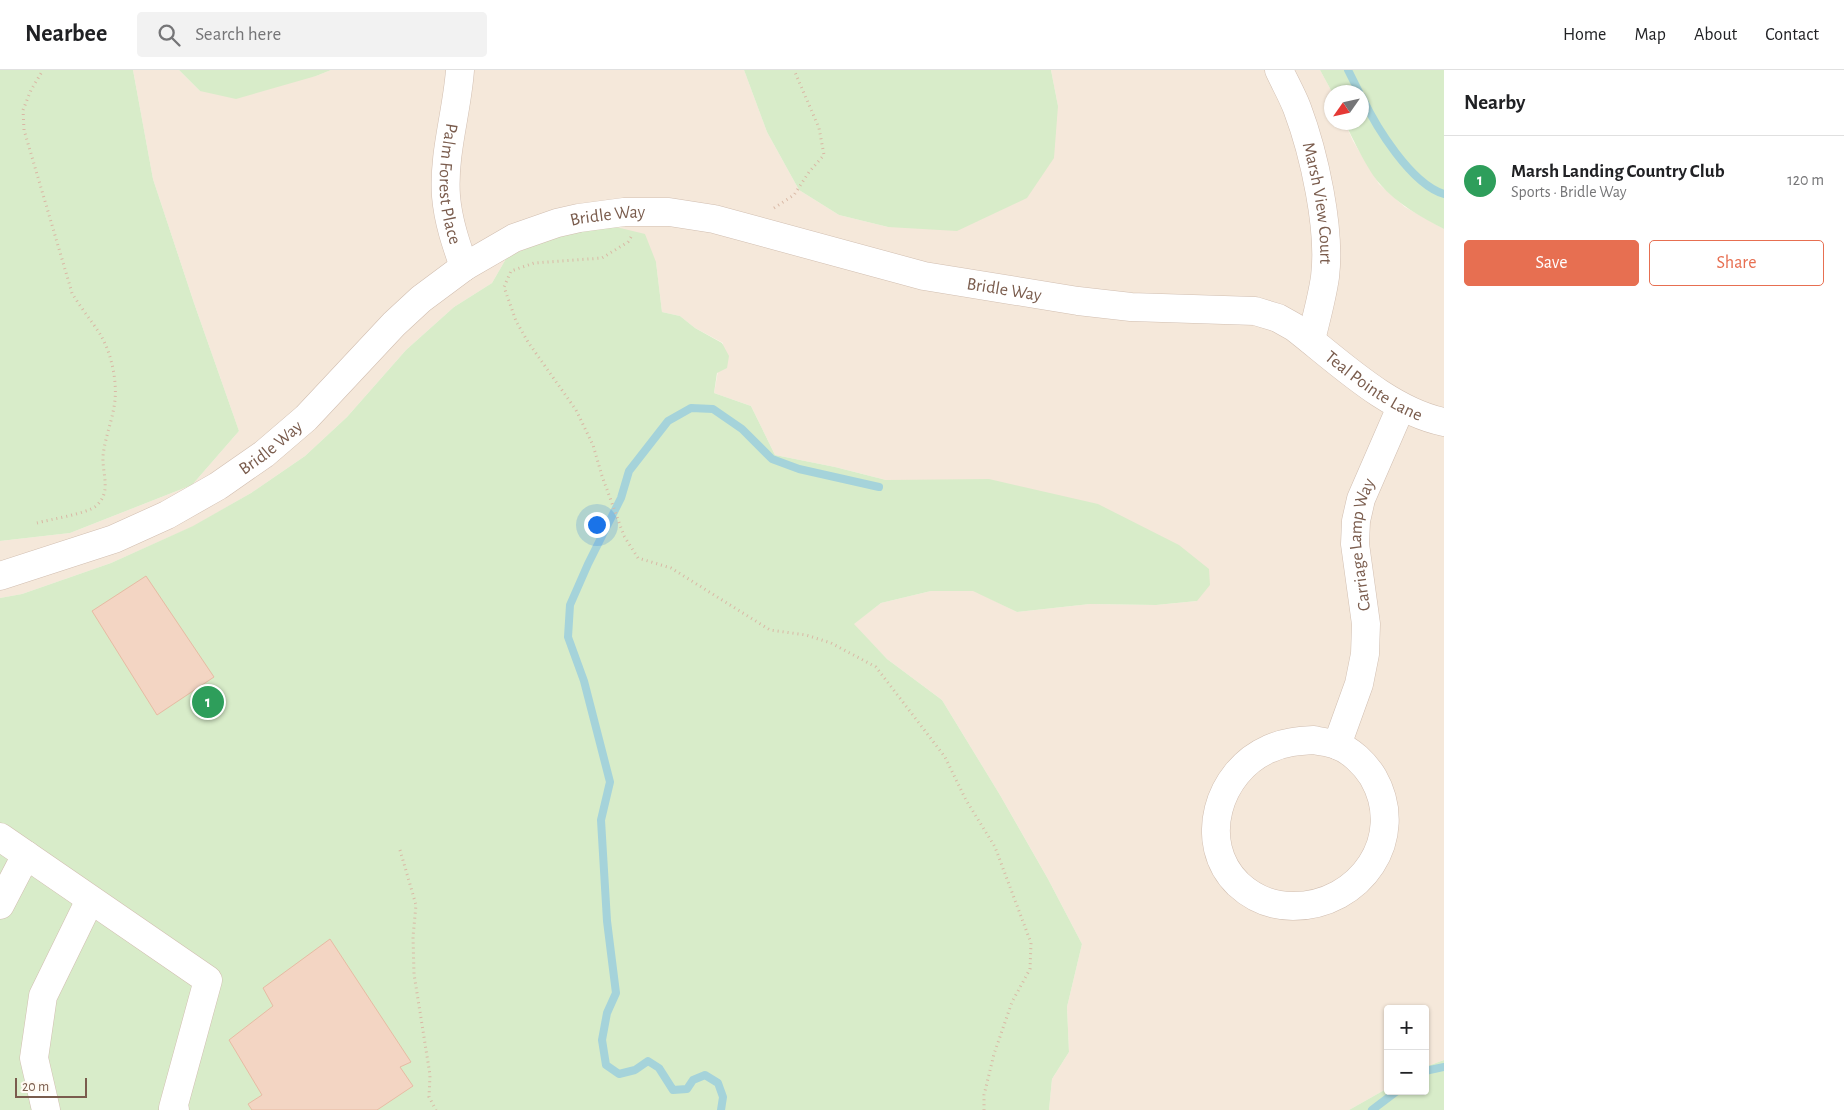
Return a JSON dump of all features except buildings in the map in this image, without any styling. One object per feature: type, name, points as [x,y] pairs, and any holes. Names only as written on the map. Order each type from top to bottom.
[{"type":"street","name":"Palm Forest Place","points":[[460,70],[448,160],[446,196],[451,228],[464,267]]},
{"type":"street","name":"Marsh View Court","points":[[1279,70],[1297,108],[1310,150],[1323,213],[1327,250],[1325,277],[1311,340]]},
{"type":"street","name":"Bridle Way","points":[[0,576],[114,539],[167,515],[218,486],[264,454],[306,418],[394,324],[421,299],[464,267],[514,238],[557,223],[579,218],[624,212],[669,212],[714,219],[924,276],[997,290],[1131,307],[1255,311],[1278,318],[1311,340]]},
{"type":"street","name":"Teal Pointe Lane","points":[[1311,340],[1385,397],[1401,407],[1431,420],[1444,422]]},
{"type":"street","name":"Carriage Lamp Way","points":[[1337,745],[1359,684],[1365,654],[1366,624],[1355,544],[1356,521],[1361,498],[1401,407]]},
{"type":"street","points":[[1314,740],[1337,745],[1350,752],[1368,768],[1379,788],[1384,807],[1385,826],[1380,848],[1367,871],[1348,890],[1327,901],[1305,906],[1285,906],[1264,902],[1246,892],[1230,877],[1222,862],[1216,845],[1215,825],[1219,803],[1232,780],[1248,762],[1269,749],[1292,742],[1314,740]]},
{"type":"street","points":[[0,837],[208,980],[171,1109]]},
{"type":"street","points":[[0,905],[26,855]]},
{"type":"street","points":[[46,1110],[34,1058],[43,996],[90,900]]},
{"type":"path","points":[[38,523],[86,511],[95,507],[104,497],[106,481],[103,457],[115,399],[115,376],[109,357],[100,335],[72,293],[24,130],[23,110],[31,90],[43,70]]},
{"type":"path","points":[[765,208],[775,208],[794,195],[809,172],[824,155],[819,128],[794,70]]},
{"type":"path","points":[[648,212],[628,242],[602,258],[534,263],[511,271],[504,287],[516,321],[528,342],[576,410],[593,445],[624,536],[638,558],[671,568],[770,630],[806,635],[831,643],[876,667],[945,757],[966,800],[995,846],[1031,943],[1030,969],[1012,1002],[994,1054],[984,1095],[984,1110]]},
{"type":"path","points":[[400,850],[416,905],[413,937],[414,974],[430,1075],[429,1097],[436,1110]]},
{"type":"shaded area","points":[[133,70],[179,70],[200,91],[316,76],[331,70],[744,70],[767,132],[799,190],[839,215],[888,227],[1058,106],[1051,70],[1320,70],[1328,85],[1324,85],[1324,130],[1348,130],[1379,184],[1405,207],[1444,229],[1444,1060],[1429,1066],[1429,1005],[1384,1005],[1384,1090],[1349,1110],[1049,1110],[1052,1079],[1069,1052],[1067,1007],[1082,944],[1048,879],[1000,795],[942,700],[887,659],[853,624],[881,603],[931,591],[973,590],[1017,612],[1090,604],[1156,605],[1197,601],[928,480],[886,480],[775,455],[751,406],[714,393],[723,343],[695,328],[680,316],[662,312],[656,262],[507,257],[492,283],[454,307],[406,350],[347,417],[305,456],[251,493],[194,526],[111,563],[22,594],[0,598],[0,541],[70,533],[192,485],[239,431],[153,179]]},
{"type":"green space","points":[[0,70],[133,70],[153,179],[239,431],[192,485],[70,533],[0,541]]},
{"type":"green space","points":[[179,70],[331,70],[236,99],[200,91]]},
{"type":"green space","points":[[744,70],[1051,70],[1058,106],[1054,158],[1027,198],[957,231],[888,227],[839,215],[799,190],[767,132]]},
{"type":"green space","points":[[1320,70],[1444,70],[1444,229],[1418,215],[1387,191],[1375,178],[1361,155],[1348,130],[1369,130],[1369,85],[1328,85]]},
{"type":"green space","points":[[612,226],[645,234],[656,262],[662,312],[680,316],[695,328],[722,343],[729,356],[727,368],[717,373],[714,393],[751,406],[775,455],[886,480],[989,479],[1098,504],[1179,545],[1209,569],[1210,585],[1197,601],[1156,605],[1090,604],[1017,612],[973,591],[931,591],[881,603],[854,624],[887,659],[942,700],[1000,795],[1048,879],[1082,944],[1067,1007],[1069,1052],[1052,1079],[1049,1110],[0,1110],[0,598],[22,594],[111,563],[193,526],[251,493],[305,456],[347,417],[406,350],[454,307],[492,283],[507,257],[569,230]]},
{"type":"green space","points":[[1444,1060],[1444,1110],[1349,1110],[1384,1090],[1384,1095],[1429,1095],[1429,1066]]},
{"type":"waterway","points":[[1348,70],[1356,85]]},
{"type":"waterway","points":[[1369,110],[1385,138],[1407,167],[1419,179],[1444,194]]},
{"type":"waterway","points":[[721,1110],[723,1097],[718,1083],[705,1075],[693,1080],[687,1089],[673,1090],[659,1068],[648,1061],[635,1070],[619,1074],[606,1065],[602,1040],[607,1013],[616,993],[607,921],[601,820],[610,782],[584,681],[568,637],[570,605],[621,498],[629,471],[668,421],[691,408],[713,409],[742,429],[772,459],[799,469],[879,487]]},
{"type":"waterway","points":[[1429,1070],[1444,1067]]},
{"type":"waterway","points":[[1372,1110],[1392,1095]]},
{"type":"place","name":"Marsh Landing Country Club","points":[[208,702]]}]
